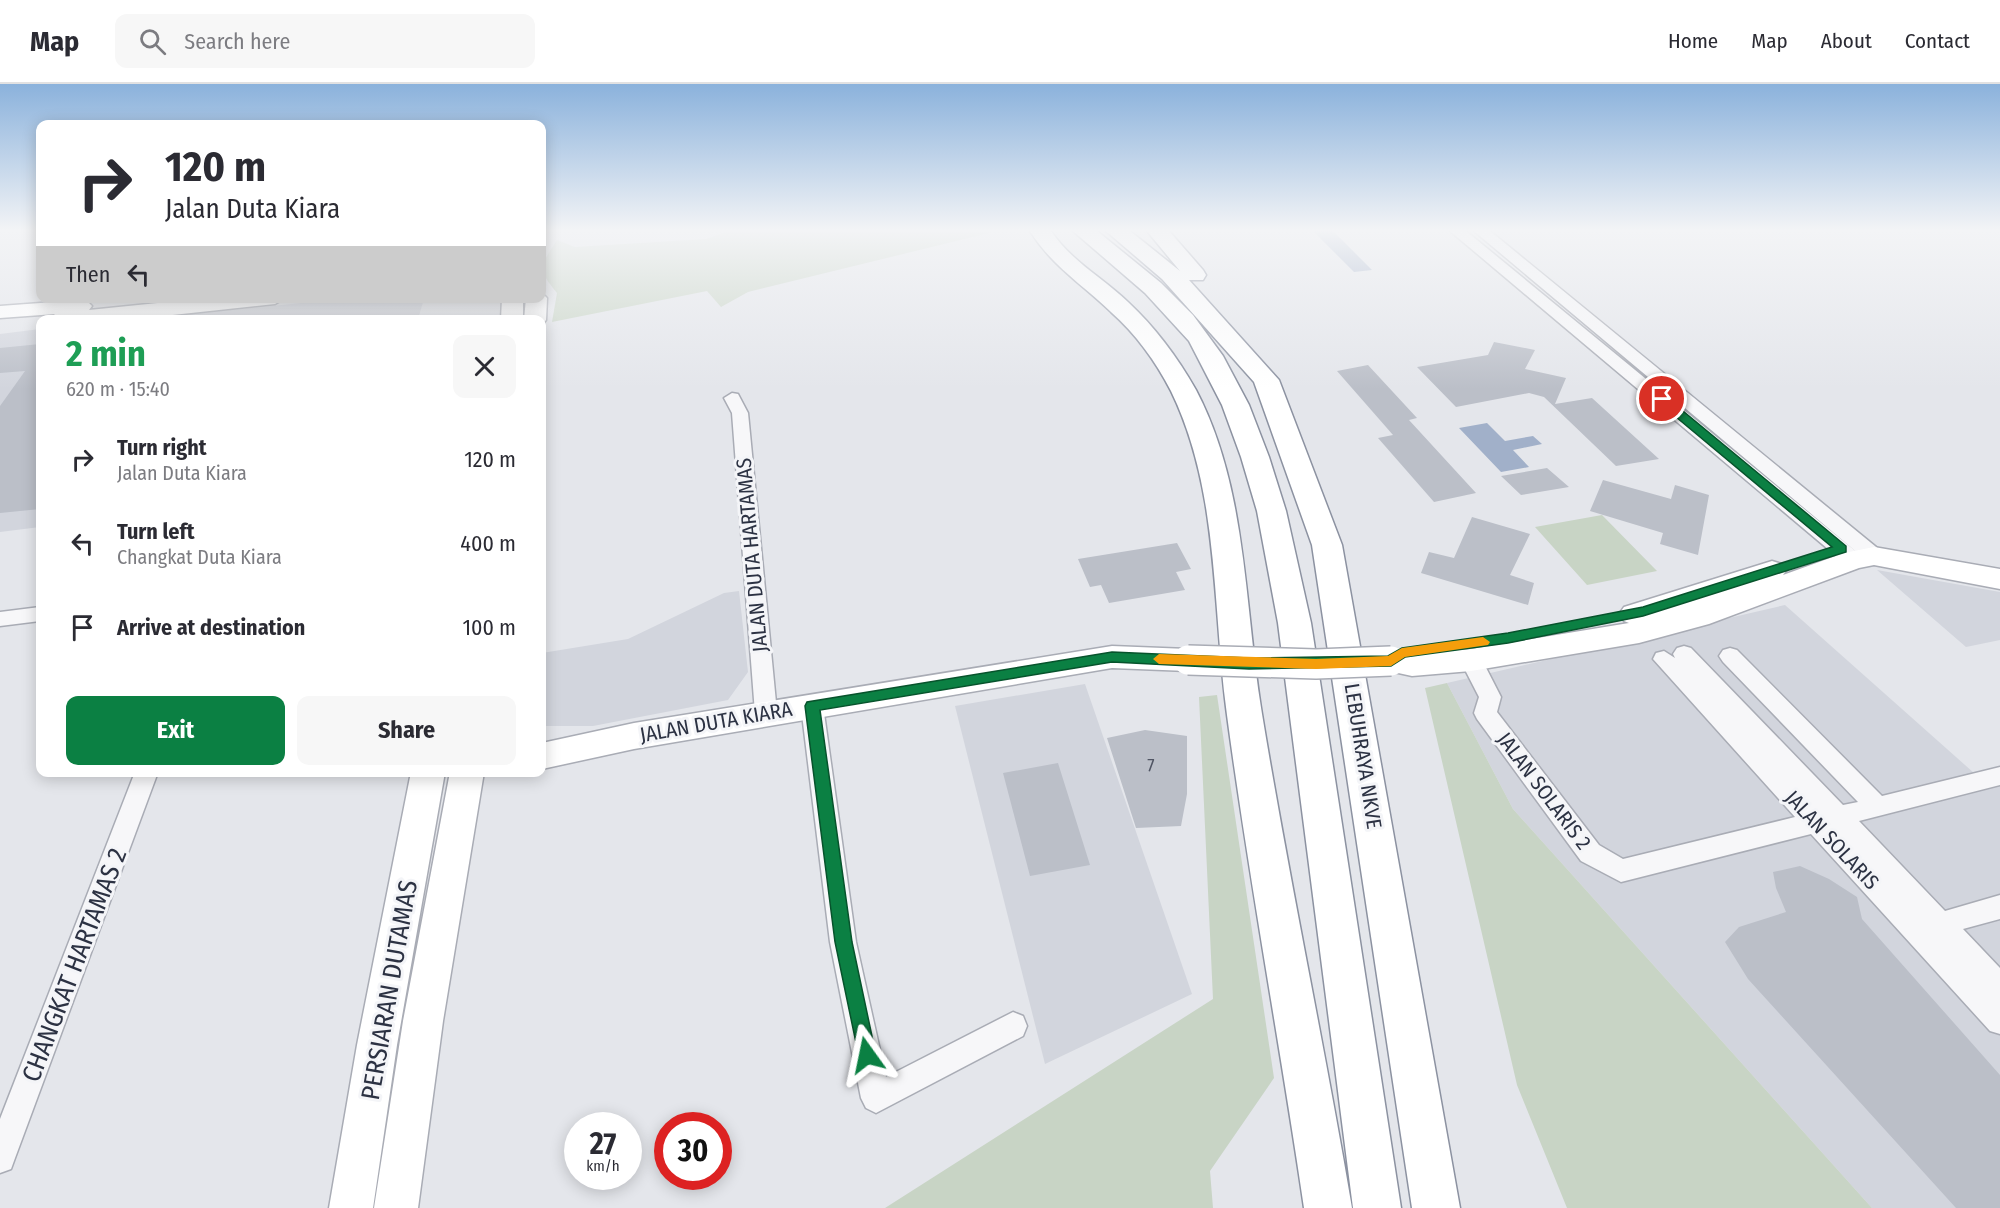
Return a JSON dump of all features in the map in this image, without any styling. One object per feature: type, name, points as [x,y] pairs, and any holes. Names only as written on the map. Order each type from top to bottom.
[{"type":"highway","points":[[1093,283],[1146,334],[1169,364],[1206,442],[1215,481],[1242,698],[1268,864],[1312,1101],[1328,1208]]},
{"type":"highway","points":[[1150,283],[1209,353],[1239,412],[1263,478],[1297,636],[1377,1208]]},
{"type":"highway","name":"LEBUHRAYA NKVE","points":[[1179,283],[1266,380],[1327,544],[1436,1208]]},
{"type":"highway","points":[[1204,283],[1220,302],[1248,342],[1266,380]]},
{"type":"main road","points":[[0,312],[99,303]]},
{"type":"main road","points":[[107,315],[226,303]]},
{"type":"main road","points":[[0,325],[36,321]]},
{"type":"main road","points":[[1866,554],[2000,579]]},
{"type":"main road","name":"JALAN DUTA KIARA","points":[[1391,661],[1402,653],[1639,622],[1699,617],[1866,554]]},
{"type":"main road","name":"JALAN DUTA KIARA","points":[[546,755],[766,713],[813,712],[1112,657],[1316,664],[1391,661],[1412,665],[1471,660],[1639,622]]},
{"type":"main road","name":"PERSIARAN DUTAMAS","points":[[351,1208],[377,1045],[423,810],[427,777]]},
{"type":"main road","points":[[423,810],[435,794],[459,777]]},
{"type":"main road","name":"PERSIARAN DUTAMAS","points":[[396,1208],[423,1021],[465,777]]},
{"type":"street","points":[[1523,283],[1866,554]]},
{"type":"street","points":[[1544,283],[1866,554]]},
{"type":"street","name":"JALAN DUTA HARTAMAS","points":[[732,398],[740,413],[766,713]]},
{"type":"street","points":[[0,619],[36,614]]},
{"type":"street","name":"JALAN SOLARIS","points":[[1674,656],[1827,820],[2000,1020]]},
{"type":"street","points":[[1730,656],[1878,807]]},
{"type":"street","name":"JALAN SOLARIS 2","points":[[1471,660],[1490,697],[1485,713],[1590,853],[1621,871],[1827,820]]},
{"type":"street","points":[[813,712],[843,942],[876,1098],[1013,1026]]},
{"type":"street","points":[[1827,820],[2000,776]]},
{"type":"street","name":"CHANGKAT HARTAMAS 2","points":[[0,1158],[145,777]]},
{"type":"street","name":"JALAN SOLARIS","points":[[1827,820],[1941,924],[2000,987]]},
{"type":"street","points":[[1941,924],[2000,907]]},
{"type":"shaded area","points":[[301,303],[423,303],[419,315],[181,315]]},
{"type":"shaded area","points":[[36,330],[36,528],[0,532],[0,334]]},
{"type":"shaded area","points":[[1877,570],[2000,592],[2000,640],[1966,647]]},
{"type":"shaded area","points":[[739,591],[748,672],[728,700],[593,726],[546,726],[546,652],[628,639],[724,593]]},
{"type":"shaded area","points":[[1785,605],[1974,773],[2000,766],[2000,1208],[1872,1208],[1513,809],[1447,683]]},
{"type":"shaded area","points":[[1085,684],[1192,994],[1045,1064],[955,706]]},
{"type":"green space","points":[[550,283],[783,283],[748,292],[721,307],[707,291],[552,322],[557,293]]},
{"type":"green space","points":[[1602,515],[1657,571],[1587,585],[1535,527]]},
{"type":"green space","points":[[1447,683],[1513,809],[1872,1208],[1567,1208],[1517,1085],[1425,688]]},
{"type":"green space","points":[[1217,695],[1274,1078],[1210,1171],[1213,1208],[885,1208],[1213,999],[1199,697]]},
{"type":"water","points":[[1487,423],[1505,441],[1533,436],[1542,444],[1513,450],[1529,467],[1501,472],[1459,428]]},
{"type":"building","points":[[1494,342],[1535,350],[1525,369],[1566,378],[1555,404],[1592,398],[1659,459],[1616,466],[1544,397],[1529,393],[1456,407],[1417,367],[1488,355]]},
{"type":"building","points":[[36,344],[36,509],[0,513],[0,406],[25,371],[0,373],[0,348]]},
{"type":"building","points":[[1368,365],[1417,418],[1409,420],[1476,493],[1434,502],[1378,438],[1393,435],[1337,371]]},
{"type":"building","points":[[1547,468],[1569,487],[1521,495],[1501,476]]},
{"type":"building","points":[[1603,480],[1671,499],[1675,485],[1709,495],[1698,555],[1660,544],[1663,533],[1590,511]]},
{"type":"building","points":[[1472,517],[1530,534],[1510,575],[1534,583],[1528,605],[1421,573],[1429,552],[1454,558]]},
{"type":"building","points":[[1177,543],[1191,569],[1176,572],[1185,590],[1109,603],[1101,585],[1090,587],[1078,559]]},
{"type":"building","points":[[1145,730],[1187,736],[1187,794],[1181,826],[1136,828],[1107,738]]},
{"type":"building","points":[[1058,763],[1090,865],[1030,876],[1003,773]]},
{"type":"building","points":[[1800,866],[1829,879],[1857,897],[1862,919],[2000,1075],[2000,1208],[1956,1208],[1748,979],[1725,942],[1739,927],[1786,912],[1776,888],[1773,872]]},
{"type":"slow traffic","points":[[1159,659],[1316,664],[1391,661],[1402,653],[1483,642]]},
{"type":"route","points":[[867,1055],[843,942],[812,706],[1112,657],[1316,664],[1391,661],[1402,653],[1465,645],[1619,618],[1841,549],[1662,399]]}]
